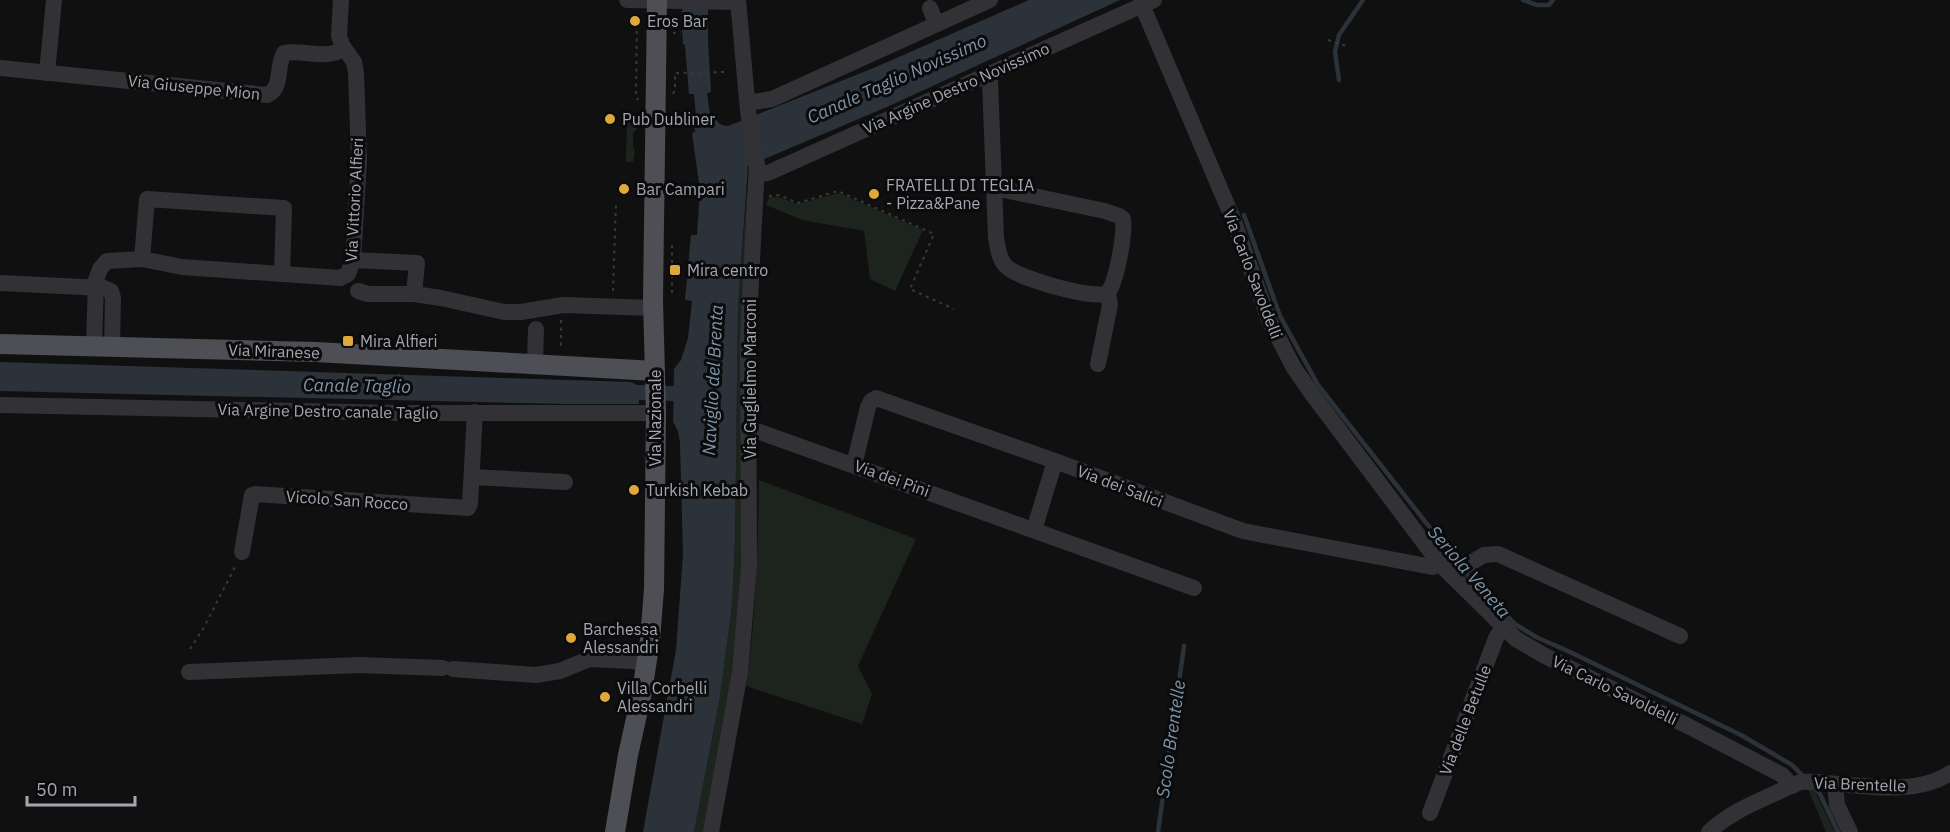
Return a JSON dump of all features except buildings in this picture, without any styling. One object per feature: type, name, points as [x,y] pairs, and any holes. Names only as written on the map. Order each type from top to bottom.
[{"type":"main road","name":"Via Nazionale","points":[[615,832],[628,755],[642,692],[654,589],[656,411],[653,308],[657,1]]},
{"type":"main road","name":"Via Miranese","points":[[0,344],[316,352],[535,363],[655,375]]},
{"type":"street","points":[[47,73],[54,0]]},
{"type":"street","points":[[627,0],[738,1]]},
{"type":"street","points":[[749,110],[933,16],[990,0]]},
{"type":"street","name":"Via Guglielmo Marconi","points":[[711,832],[740,672],[746,619],[750,520],[750,287],[757,169],[738,1]]},
{"type":"street","name":"Via Argine Destro Novissimo","points":[[757,169],[768,173],[1148,3]]},
{"type":"street","name":"Via Carlo Savoldelli","points":[[1148,3],[1233,219],[1275,334],[1312,394],[1453,569],[1516,639],[1545,656],[1802,783]]},
{"type":"street","name":"Via Vittorio Alfieri","points":[[103,346],[96,288],[100,269],[107,261],[142,259],[182,267],[340,278],[348,274],[353,260],[359,160],[356,73],[354,63],[332,30],[336,4]]},
{"type":"street","name":"Via Giuseppe Mion","points":[[0,68],[267,95],[273,93],[276,88],[280,60],[284,53],[292,51],[333,55],[344,48]]},
{"type":"street","points":[[988,74],[996,237],[1001,260],[1008,268],[1038,282],[1096,295],[1108,292],[1113,284],[1124,231],[1123,219],[1105,211],[995,188]]},
{"type":"street","points":[[142,259],[147,199],[284,208],[282,274]]},
{"type":"street","points":[[353,260],[417,263],[409,293]]},
{"type":"street","points":[[0,283],[96,288]]},
{"type":"street","points":[[358,291],[368,294],[409,293],[455,300],[535,321],[559,306],[653,308]]},
{"type":"street","points":[[1098,364],[1110,305],[1108,292]]},
{"type":"street","points":[[535,321],[535,363]]},
{"type":"street","name":"Via dei Salici","points":[[854,465],[868,407],[876,398],[1243,531],[1453,569]]},
{"type":"street","name":"Via Argine Destro canale Taglio","points":[[0,405],[386,413],[656,411]]},
{"type":"street","name":"Vicolo San Rocco","points":[[242,552],[252,495],[255,494],[464,509],[470,504],[476,412]]},
{"type":"street","name":"Via dei Pini","points":[[749,431],[760,432],[854,465],[1194,588]]},
{"type":"street","points":[[1034,530],[1055,461]]},
{"type":"street","points":[[472,477],[565,482]]},
{"type":"street","points":[[1453,569],[1484,555],[1498,555],[1680,636]]},
{"type":"street","name":"Via delle Betulle","points":[[1430,813],[1496,638],[1503,627]]},
{"type":"street","points":[[189,672],[367,665],[536,675],[560,670],[589,659],[632,661],[645,664]]},
{"type":"street","name":"Via Brentelle","points":[[1709,832],[1739,810],[1802,783],[1876,787],[1916,785],[1932,782],[1950,773]]},
{"type":"street","points":[[1835,784],[1837,805],[1850,832]]},
{"type":"path","points":[[673,33],[681,32]]},
{"type":"path","points":[[1328,40],[1346,46]]},
{"type":"path","points":[[686,74],[723,72],[731,68]]},
{"type":"path","points":[[669,126],[690,120],[692,129]]},
{"type":"path","points":[[764,197],[779,195],[798,203],[838,191],[934,234],[910,289],[954,309]]},
{"type":"path","points":[[613,306],[616,202]]},
{"type":"path","points":[[559,306],[562,356]]},
{"type":"path","points":[[398,403],[399,370]]},
{"type":"path","points":[[190,650],[242,552]]},
{"type":"shaded area","points":[[627,117],[635,117],[637,122],[637,129],[633,133],[635,151],[633,162],[626,162]]},
{"type":"shaded area","points":[[747,190],[749,203],[741,625],[705,832],[694,832],[720,697],[732,605],[738,306]]},
{"type":"shaded area","points":[[839,193],[923,230],[895,291],[870,279],[864,231],[802,220],[766,205],[770,196],[797,204]]},
{"type":"shaded area","points":[[759,480],[916,539],[858,666],[872,694],[862,724],[746,686],[756,583]]},
{"type":"shaded area","points":[[1808,789],[1814,790],[1835,832],[1826,832]]},
{"type":"water","points":[[684,0],[708,0],[711,92],[707,93],[710,115],[714,115],[718,122],[728,126],[876,67],[1029,0],[1120,0],[889,106],[748,166],[738,306],[732,605],[720,697],[694,832],[643,832],[676,650],[683,554],[680,443],[678,431],[673,422],[674,369],[681,360],[688,338],[692,301],[685,300],[691,235],[697,235],[700,190],[692,133],[695,132],[693,118],[696,117],[694,94],[689,94],[685,45],[683,44],[681,16]]},
{"type":"water","points":[[0,362],[631,382],[639,386],[639,404],[0,391]]},
{"type":"waterway","name":"Scolo Brentelle","points":[[1339,80],[1335,52],[1339,35],[1363,0]]},
{"type":"waterway","name":"Scolo Brentelle","points":[[1523,0],[1537,5],[1549,5],[1553,0]]},
{"type":"waterway","name":"Seriola Veneta","points":[[1244,215],[1280,316],[1318,385],[1467,575],[1515,624],[1536,637],[1741,735],[1792,765],[1804,777]]},
{"type":"waterway","name":"Canale Taglio","points":[[621,392],[693,394]]},
{"type":"waterway","name":"Scolo Brentelle","points":[[1158,832],[1184,646]]},
{"type":"waterway","name":"Seriola Veneta","points":[[1814,787],[1820,794],[1838,832]]},
{"type":"place","name":"Eros Bar","points":[[635,21]]},
{"type":"place","name":"Pub Dubliner","points":[[610,119]]},
{"type":"place","name":"Bar Campari","points":[[624,189]]},
{"type":"place","name":"FRATELLI DI TEGLIA - Pizza&Pane","points":[[874,194]]},
{"type":"place","name":"Mira centro","points":[[675,270]]},
{"type":"place","name":"Mira Alfieri","points":[[348,341]]},
{"type":"place","name":"Turkish Kebab","points":[[634,490]]},
{"type":"place","name":"Barchessa Alessandri","points":[[571,638]]},
{"type":"place","name":"Villa Corbelli Alessandri","points":[[605,697]]},
{"type":"water label","name":"Canale Taglio Novissimo","points":[[897,79]]},
{"type":"water label","name":"Naviglio del Brenta","points":[[713,380]]}]
